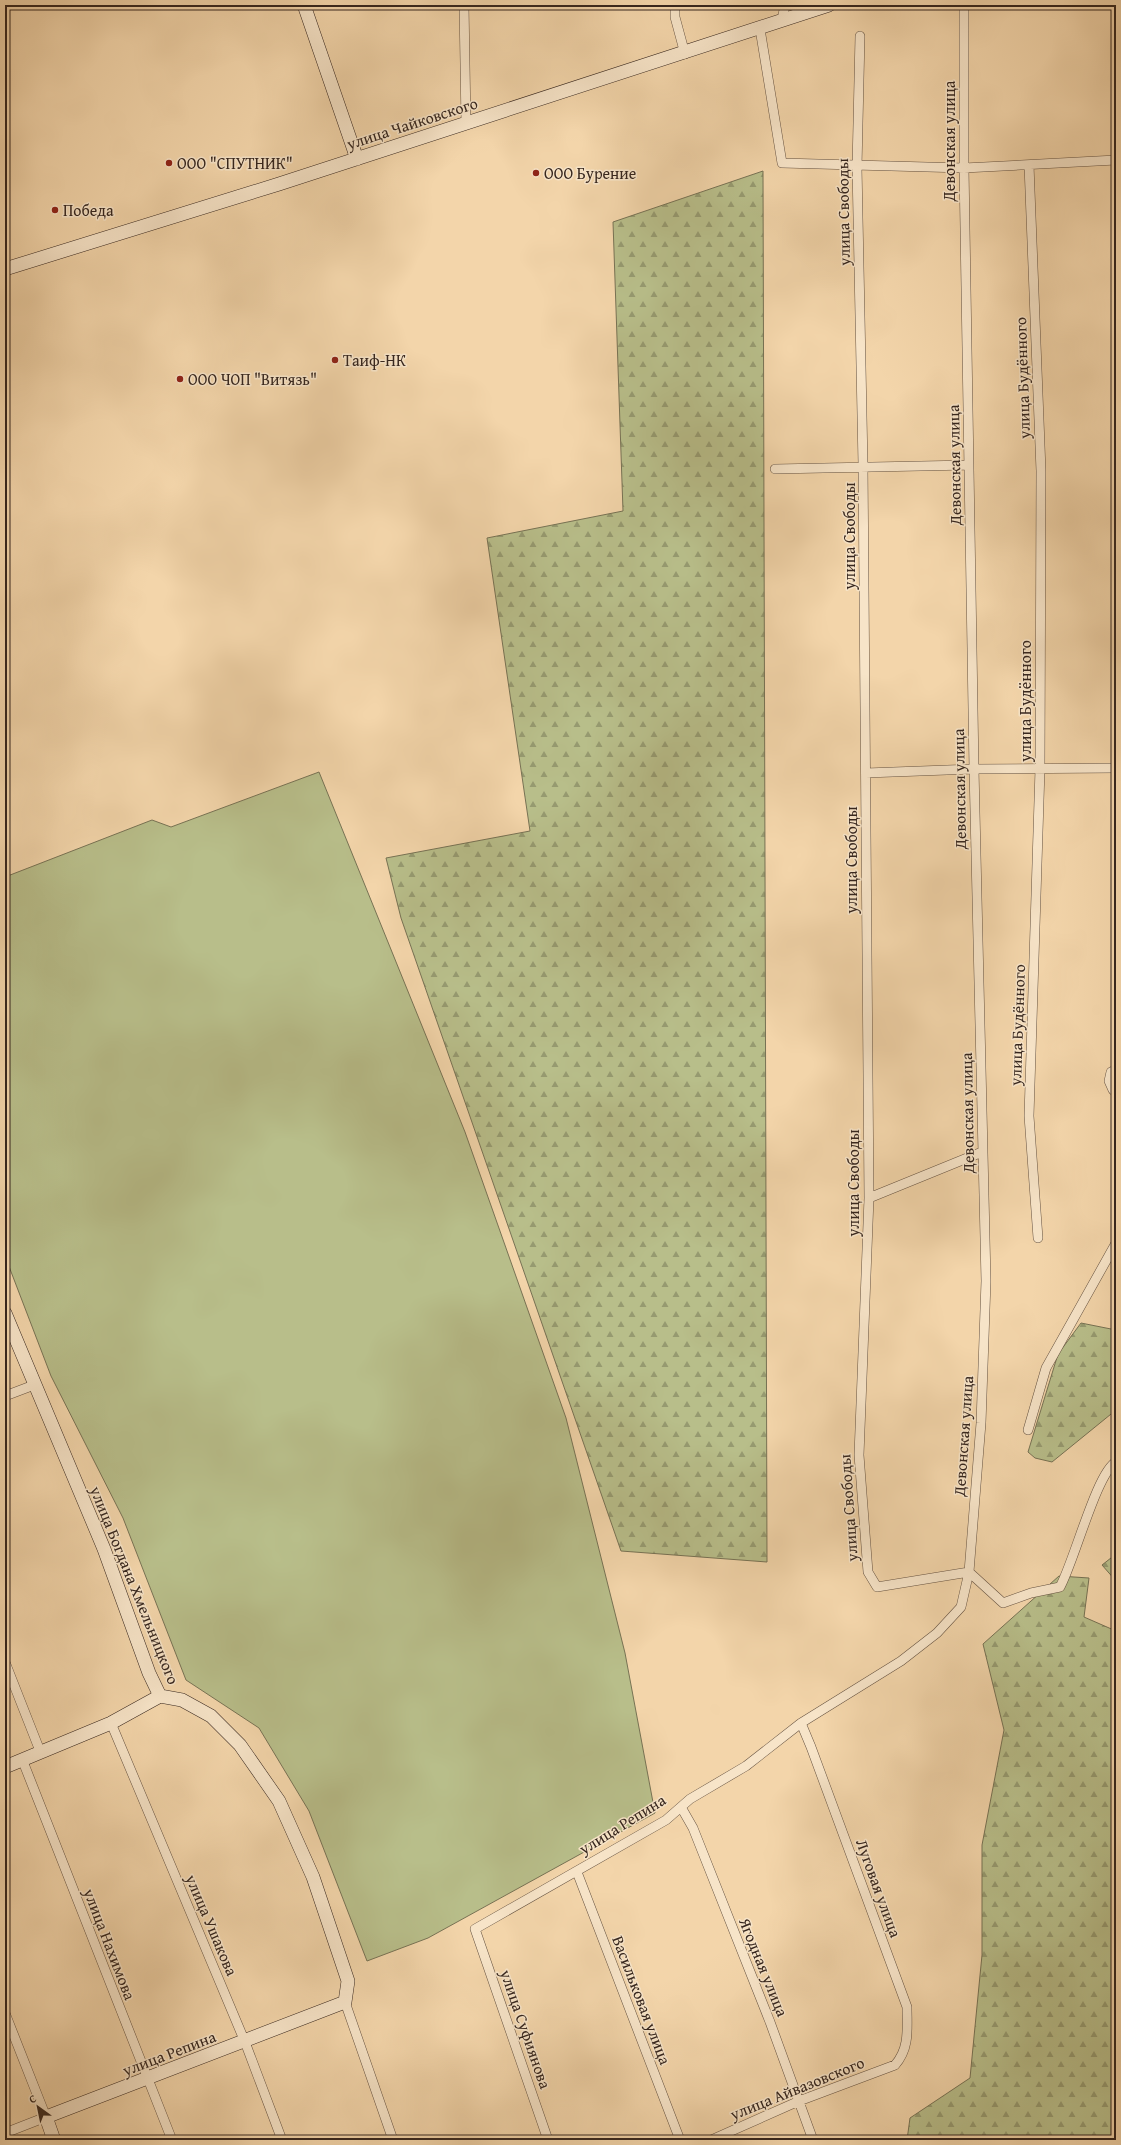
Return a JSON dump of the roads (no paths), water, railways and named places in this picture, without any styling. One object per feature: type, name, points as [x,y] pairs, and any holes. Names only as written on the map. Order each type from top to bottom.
[{"type":"street","points":[[304,5],[357,159]]},
{"type":"street","points":[[464,5],[466,123]]},
{"type":"street","points":[[675,5],[675,17],[685,54]]},
{"type":"street","points":[[782,20],[785,5]]},
{"type":"street","name":"улица Чайковского","points":[[5,269],[357,159],[685,54],[829,5]]},
{"type":"street","name":"Девонская улица","points":[[800,1723],[901,1661],[937,1633],[961,1607],[969,1572],[980,1423],[986,1281],[968,465],[964,168],[964,5]]},
{"type":"street","points":[[760,29],[782,163],[857,167],[964,168],[1116,160]]},
{"type":"street","name":"улица Свободы","points":[[860,36],[857,167],[863,466],[869,1198],[859,1455],[868,1572],[877,1587],[969,1572]]},
{"type":"street","name":"улица Будённого","points":[[1029,165],[1041,471],[1040,769],[1029,1116],[1038,1238]]},
{"type":"street","points":[[775,469],[968,465]]},
{"type":"street","points":[[866,774],[974,769],[1116,768]]},
{"type":"street","points":[[1116,1070],[1111,1072],[1109,1081],[1113,1090],[1116,1090]]},
{"type":"street","points":[[869,1198],[982,1152]]},
{"type":"street","points":[[1028,1430],[1046,1368],[1116,1244]]},
{"type":"street","name":"улица Богдана Хмельницкого","points":[[5,1313],[104,1549],[149,1673],[160,1696],[182,1700],[211,1716],[240,1745],[279,1801],[313,1878],[348,1981],[345,2002],[393,2140]]},
{"type":"street","points":[[5,1396],[34,1385]]},
{"type":"street","points":[[969,1572],[1003,1603],[1031,1593],[1060,1587],[1068,1573],[1099,1485],[1116,1462]]},
{"type":"street","points":[[5,1662],[40,1751]]},
{"type":"street","points":[[5,1767],[40,1751],[110,1723],[160,1696]]},
{"type":"street","name":"улица Ушакова","points":[[110,1723],[245,2042],[282,2140]]},
{"type":"street","name":"улица Репина","points":[[475,1929],[666,1820],[690,1799],[746,1766],[800,1723]]},
{"type":"street","name":"Луговая улица","points":[[800,1723],[811,1747],[907,2007],[907,2039],[902,2057],[895,2065]]},
{"type":"street","name":"улица Нахимова","points":[[22,1759],[172,2140]]},
{"type":"street","name":"Ягодная улица","points":[[681,1807],[693,1828],[770,2022],[813,2140]]},
{"type":"street","name":"Васильковая улица","points":[[577,1872],[680,2140]]},
{"type":"street","name":"улица Суфиянова","points":[[475,1929],[548,2140]]},
{"type":"street","name":"улица Репина","points":[[5,2133],[245,2042],[345,2002]]},
{"type":"street","points":[[5,2013],[54,2140]]},
{"type":"street","name":"улица Айвазовского","points":[[711,2140],[799,2101],[895,2065]]},
{"type":"place","name":"ООО \"СПУТНИК\"","points":[[169,163]]},
{"type":"place","name":"ООО Бурение","points":[[536,173]]},
{"type":"place","name":"Победа","points":[[55,210]]},
{"type":"place","name":"Таиф-НК","points":[[335,360]]},
{"type":"place","name":"ООО ЧОП \"Витязь\"","points":[[180,379]]}]
